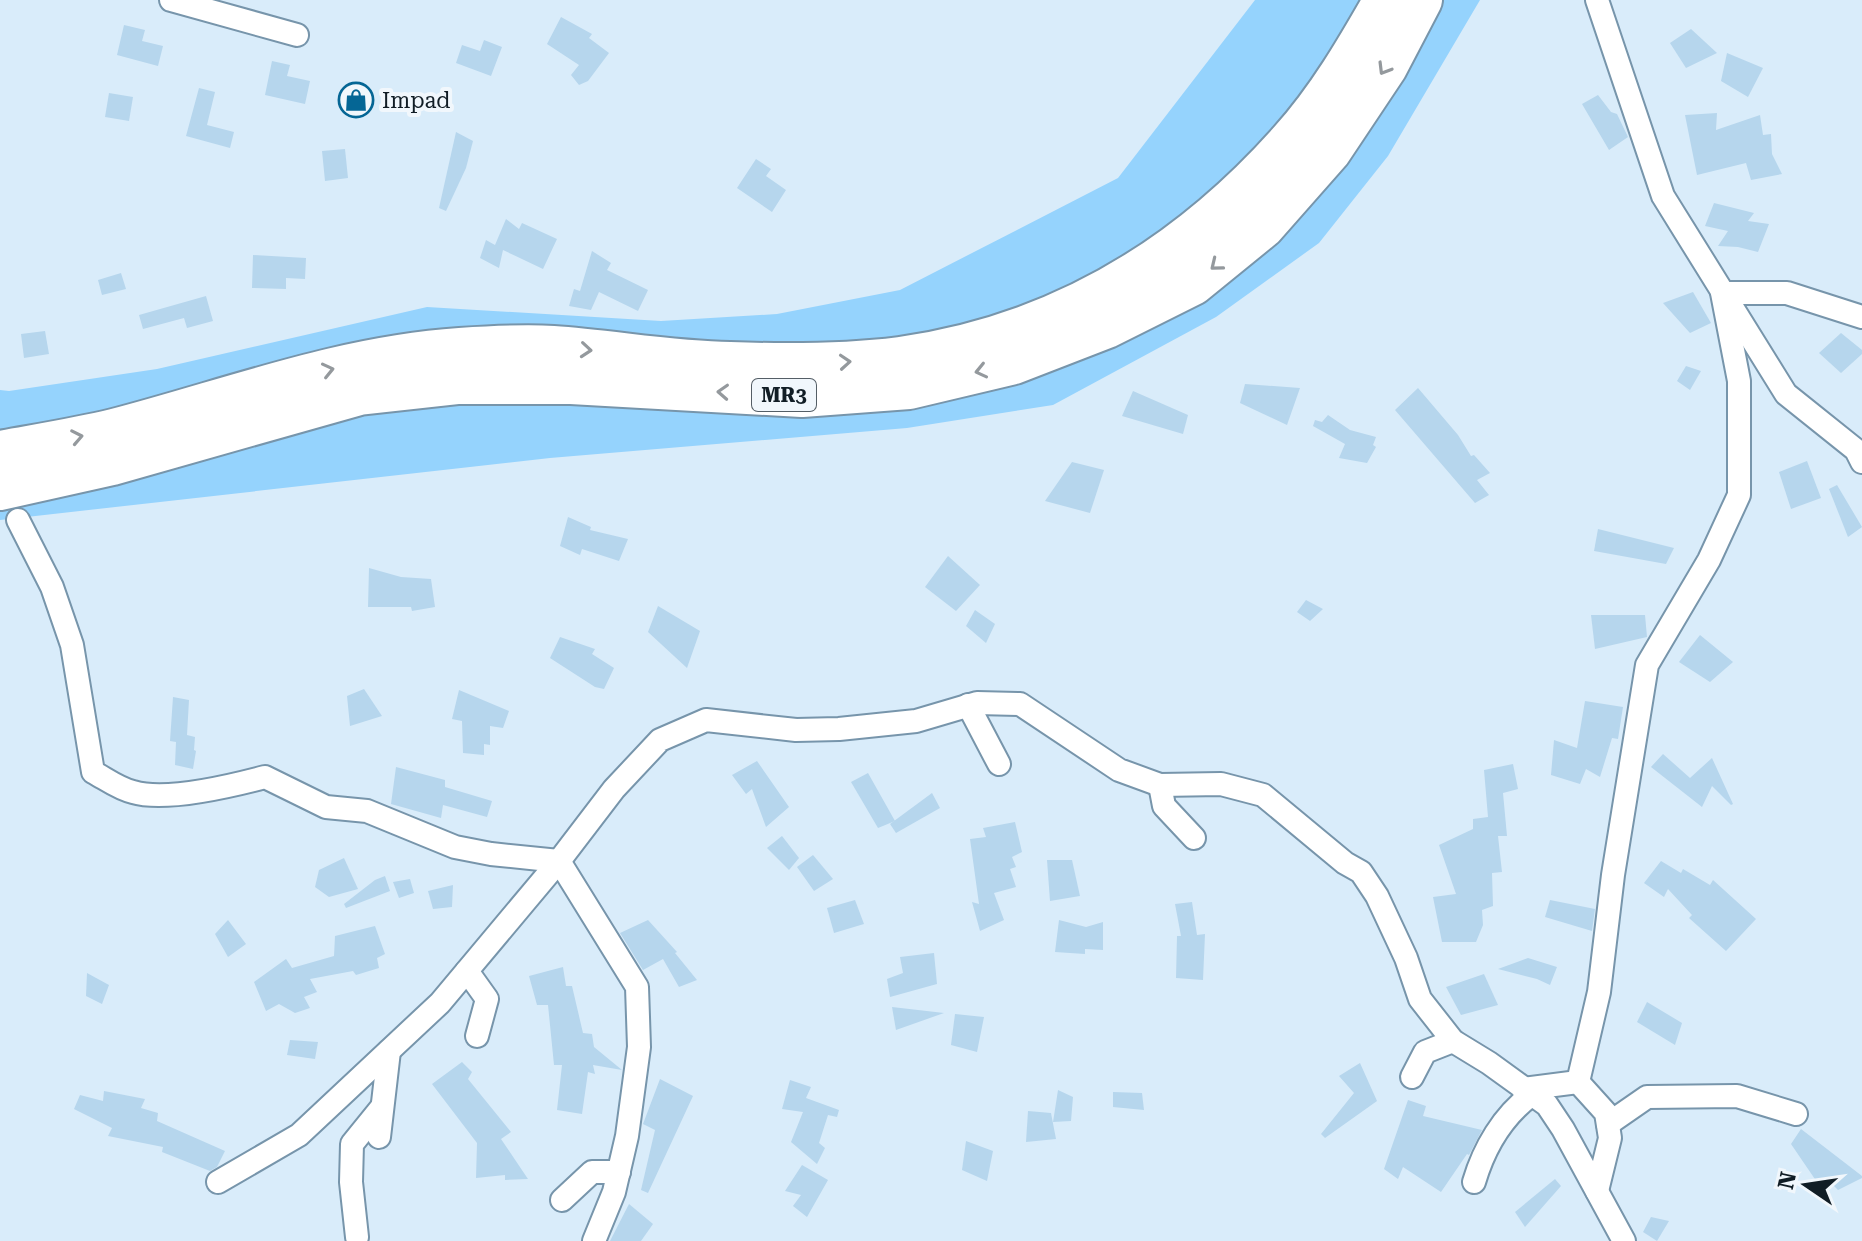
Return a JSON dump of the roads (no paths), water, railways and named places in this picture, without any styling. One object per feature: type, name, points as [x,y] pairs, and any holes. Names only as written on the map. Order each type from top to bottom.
[{"type":"highway","name":"MR3","points":[[0,452],[111,430],[292,379],[380,358],[460,349],[549,347],[726,363],[830,363],[901,357],[970,343],[1038,322],[1114,288],[1171,252],[1232,203],[1293,139],[1344,70],[1385,0]]},
{"type":"highway","name":"MR3","points":[[9,504],[112,464],[359,394],[459,383],[571,383],[802,396],[909,388],[1014,363],[1107,327],[1193,284],[1263,227],[1330,151],[1386,67],[1421,0]]},
{"type":"street","points":[[171,0],[297,35]]},
{"type":"street","points":[[1597,0],[1663,196],[1786,394],[1856,450],[1862,462]]},
{"type":"street","points":[[1722,293],[1787,293],[1862,317]]},
{"type":"street","points":[[1597,1191],[1610,1138],[1606,1113],[1586,1090],[1613,875],[1647,665],[1709,560],[1739,495],[1739,381],[1722,293]]},
{"type":"street","points":[[9,504],[52,587],[72,645],[93,772],[133,792],[164,796],[232,786],[265,777],[326,807],[367,811],[455,847],[559,861]]},
{"type":"street","points":[[218,1182],[299,1135],[440,1003],[559,861],[614,789],[660,740],[706,720],[796,730],[852,729],[916,721],[977,703],[1020,704],[1119,770],[1160,785],[1221,784],[1263,795],[1345,863],[1361,872],[1377,896],[1406,958],[1420,999],[1453,1041],[1547,1105],[1624,1241]]},
{"type":"street","points":[[968,705],[999,764]]},
{"type":"street","points":[[1160,785],[1164,806],[1194,838]]},
{"type":"street","points":[[559,861],[637,987],[639,1047],[627,1136],[614,1192],[594,1241]]},
{"type":"street","points":[[467,971],[487,999],[477,1036]]},
{"type":"street","points":[[1412,1077],[1425,1052],[1453,1041]]},
{"type":"street","points":[[379,1137],[389,1051]]},
{"type":"street","points":[[1474,1182],[1480,1162],[1502,1123],[1527,1092],[1586,1090],[1647,1097],[1737,1096],[1796,1114]]},
{"type":"street","points":[[1608,1124],[1647,1097]]},
{"type":"street","points":[[357,1237],[351,1182],[352,1144],[382,1107]]},
{"type":"street","points":[[562,1200],[592,1172],[619,1172]]},
{"type":"place","name":"Impad","points":[[356,100]]}]
